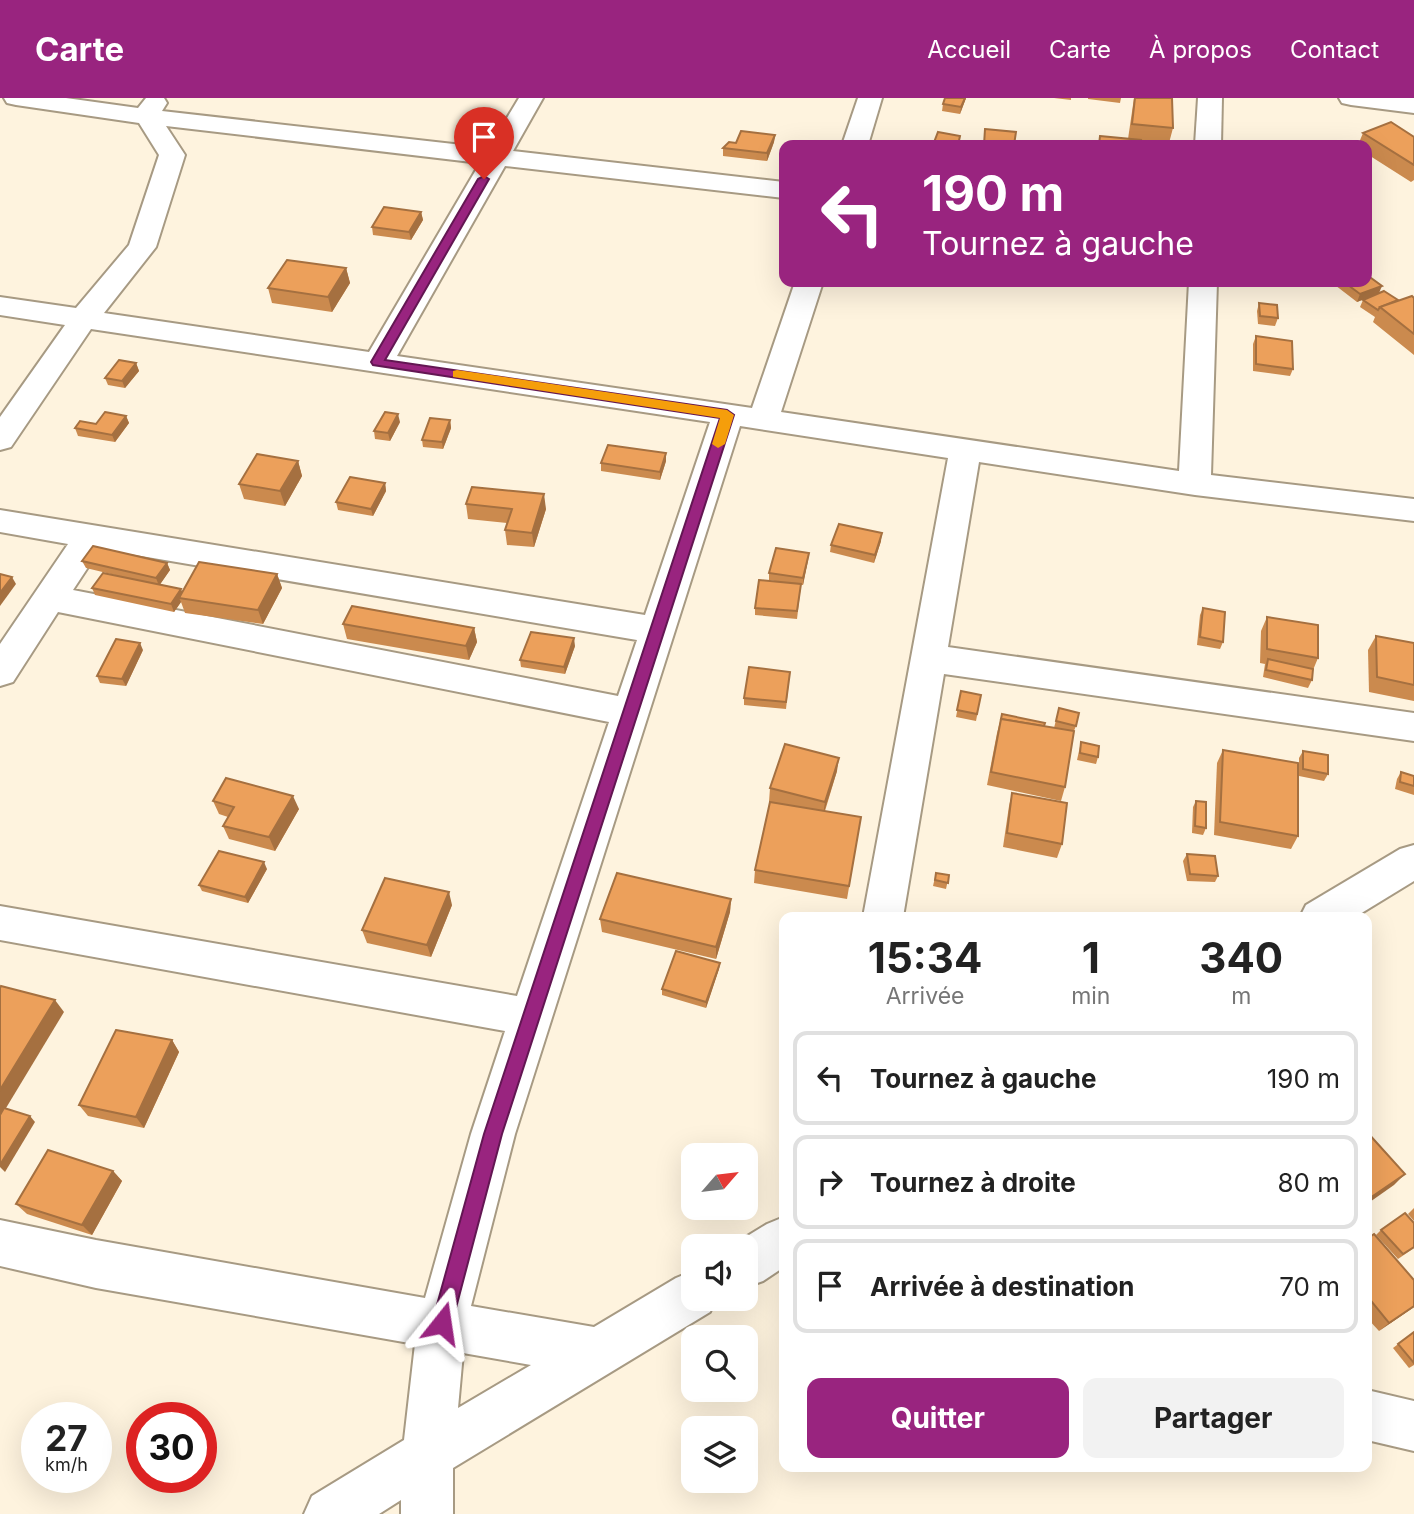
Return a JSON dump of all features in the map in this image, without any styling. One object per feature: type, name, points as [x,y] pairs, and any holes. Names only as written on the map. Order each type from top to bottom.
[{"type":"street","points":[[16,98],[152,106],[497,157],[779,189]]},
{"type":"street","points":[[377,362],[531,98]]},
{"type":"street","points":[[857,140],[870,98]]},
{"type":"street","points":[[1208,140],[1210,98]]},
{"type":"street","points":[[1351,98],[1414,104]]},
{"type":"street","points":[[0,440],[85,318],[142,247],[172,155],[152,106]]},
{"type":"street","points":[[427,1514],[428,1455],[442,1323],[493,1134],[657,630],[745,417],[807,287]]},
{"type":"street","points":[[1195,484],[1203,287]]},
{"type":"street","points":[[0,306],[1195,484],[1414,510]]},
{"type":"street","points":[[884,912],[965,450]]},
{"type":"street","points":[[0,521],[657,630]]},
{"type":"street","points":[[0,671],[91,536]]},
{"type":"street","points":[[50,598],[630,712]]},
{"type":"street","points":[[928,657],[1414,727]]},
{"type":"street","points":[[1328,912],[1414,861]]},
{"type":"street","points":[[0,923],[531,1017]]},
{"type":"street","points":[[0,1243],[96,1264],[442,1323],[597,1353]]},
{"type":"street","points":[[758,1258],[779,1243]]},
{"type":"street","points":[[758,1269],[779,1275]]},
{"type":"street","points":[[330,1514],[681,1302]]},
{"type":"street","points":[[1372,1416],[1414,1426]]},
{"type":"building","points":[[945,98],[965,98],[961,107],[943,104]]},
{"type":"building","points":[[1135,98],[1172,98],[1173,128],[1132,124]]},
{"type":"building","points":[[1391,122],[1414,137],[1414,165],[1363,133]]},
{"type":"building","points":[[985,129],[1016,132],[1015,140],[984,140]]},
{"type":"building","points":[[741,131],[775,135],[767,153],[723,148],[729,142],[736,143]]},
{"type":"building","points":[[938,132],[960,136],[959,140],[935,140]]},
{"type":"building","points":[[1100,136],[1141,140],[1100,140]]},
{"type":"building","points":[[384,207],[421,212],[409,232],[372,227]]},
{"type":"building","points":[[287,260],[346,268],[328,297],[268,288]]},
{"type":"building","points":[[1372,279],[1382,286],[1360,294],[1351,287],[1372,287]]},
{"type":"building","points":[[1384,291],[1398,300],[1378,310],[1363,300]]},
{"type":"building","points":[[1412,296],[1414,298],[1414,334],[1380,307]]},
{"type":"building","points":[[1259,303],[1277,305],[1278,318],[1260,316]]},
{"type":"building","points":[[1256,336],[1292,341],[1293,369],[1256,364]]},
{"type":"building","points":[[119,360],[136,363],[122,381],[105,378]]},
{"type":"building","points":[[105,412],[126,416],[112,435],[75,428],[80,421],[96,424]]},
{"type":"building","points":[[385,412],[398,414],[388,433],[374,431]]},
{"type":"building","points":[[430,418],[450,420],[442,442],[422,440]]},
{"type":"building","points":[[608,445],[666,453],[660,472],[601,463]]},
{"type":"building","points":[[257,454],[298,461],[280,491],[239,484]]},
{"type":"building","points":[[350,477],[385,483],[371,509],[336,502]]},
{"type":"building","points":[[472,487],[544,494],[532,533],[505,530],[512,509],[466,504]]},
{"type":"building","points":[[839,524],[882,533],[875,555],[831,545]]},
{"type":"building","points":[[93,546],[167,563],[156,578],[82,561]]},
{"type":"building","points":[[776,548],[809,553],[803,578],[769,573]]},
{"type":"building","points":[[199,562],[277,574],[258,610],[179,598]]},
{"type":"building","points":[[103,573],[181,589],[171,604],[92,588]]},
{"type":"building","points":[[0,574],[12,577],[0,593]]},
{"type":"building","points":[[759,580],[801,584],[797,611],[755,608]]},
{"type":"building","points":[[352,606],[474,628],[466,646],[343,624]]},
{"type":"building","points":[[1203,608],[1225,612],[1223,642],[1200,637]]},
{"type":"building","points":[[1267,617],[1318,625],[1318,658],[1267,649]]},
{"type":"building","points":[[531,632],[574,638],[564,667],[520,660]]},
{"type":"building","points":[[1376,636],[1414,643],[1414,685],[1377,677]]},
{"type":"building","points":[[116,639],[140,643],[122,679],[97,676]]},
{"type":"building","points":[[1268,659],[1313,669],[1312,680],[1266,670]]},
{"type":"building","points":[[749,667],[790,672],[786,702],[744,698]]},
{"type":"building","points":[[961,691],[981,695],[977,714],[957,710]]},
{"type":"building","points":[[1059,708],[1079,713],[1076,726],[1056,721]]},
{"type":"building","points":[[1002,714],[1045,723],[1044,726],[1001,719]]},
{"type":"building","points":[[1001,719],[1074,731],[1065,787],[991,772]]},
{"type":"building","points":[[1081,742],[1099,746],[1098,757],[1080,753]]},
{"type":"building","points":[[785,744],[839,758],[825,802],[770,788]]},
{"type":"building","points":[[1223,750],[1298,763],[1298,836],[1220,822]]},
{"type":"building","points":[[1303,751],[1328,755],[1328,774],[1303,769]]},
{"type":"building","points":[[1401,772],[1414,776],[1414,786],[1400,782]]},
{"type":"building","points":[[226,778],[293,796],[269,837],[223,826],[234,807],[213,801]]},
{"type":"building","points":[[1012,793],[1067,803],[1062,844],[1007,833]]},
{"type":"building","points":[[1196,801],[1206,802],[1206,828],[1195,826]]},
{"type":"building","points":[[770,802],[861,817],[849,886],[755,870]]},
{"type":"building","points":[[219,851],[264,862],[245,897],[199,885]]},
{"type":"building","points":[[1187,854],[1215,856],[1218,876],[1190,874]]},
{"type":"building","points":[[617,873],[731,899],[716,947],[600,919]]},
{"type":"building","points":[[936,873],[949,875],[948,883],[935,880]]},
{"type":"building","points":[[385,878],[449,892],[427,945],[362,930]]},
{"type":"building","points":[[676,951],[720,963],[706,1002],[662,989]]},
{"type":"building","points":[[1,986],[55,1000],[0,1090],[0,988]]},
{"type":"building","points":[[116,1030],[172,1040],[136,1117],[79,1105]]},
{"type":"building","points":[[4,1108],[30,1116],[0,1165],[0,1115]]},
{"type":"building","points":[[1372,1138],[1405,1174],[1372,1197]]},
{"type":"building","points":[[48,1150],[113,1171],[82,1225],[16,1204]]},
{"type":"building","points":[[1405,1213],[1414,1223],[1414,1247],[1403,1254],[1381,1230]]},
{"type":"building","points":[[1374,1234],[1414,1280],[1414,1306],[1389,1323],[1372,1302]]},
{"type":"building","points":[[1414,1332],[1414,1363],[1398,1344]]},
{"type":"slow traffic","points":[[457,374],[727,415],[718,444]]},
{"type":"route","points":[[442,1323],[493,1134],[727,415],[377,362],[484,179]]}]
